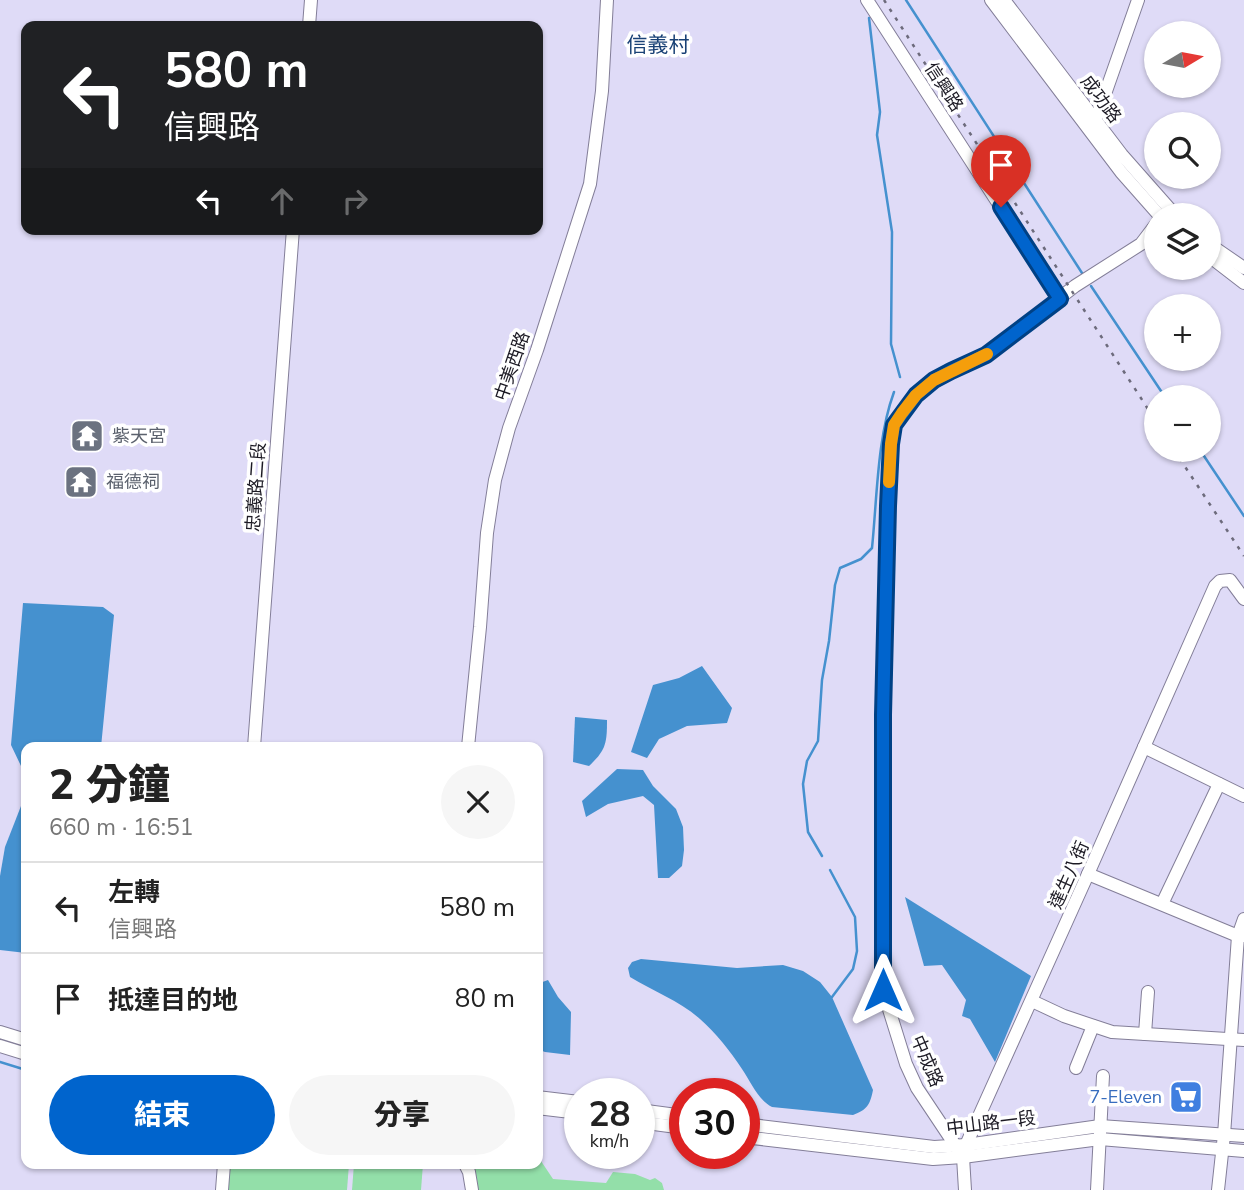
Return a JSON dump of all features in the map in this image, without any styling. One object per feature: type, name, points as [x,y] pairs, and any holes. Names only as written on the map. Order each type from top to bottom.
[{"type":"street","points":[[310,21],[312,0]]},
{"type":"street","name":"中美西路","points":[[468,742],[487,533],[495,480],[509,428],[590,184],[602,91],[607,0]]},
{"type":"street","name":"信興路","points":[[867,0],[1060,299]]},
{"type":"street","name":"成功路","points":[[991,0],[1090,122],[1122,155],[1159,203]]},
{"type":"street","name":"成功路","points":[[1004,0],[1090,122]]},
{"type":"street","points":[[1090,122],[1098,114],[1138,0]]},
{"type":"street","name":"忠義路二段","points":[[254,742],[293,235]]},
{"type":"street","name":"中成路","points":[[962,1149],[916,1087],[883,990],[884,701],[888,506],[894,425],[916,395],[934,380],[986,355],[1075,286],[1144,240]]},
{"type":"street","points":[[1221,252],[1244,268]]},
{"type":"street","points":[[1221,265],[1244,283]]},
{"type":"street","name":"達生八街","points":[[965,1190],[962,1149],[1031,1001],[1215,586],[1223,579],[1230,580],[1244,599]]},
{"type":"street","points":[[1144,747],[1244,796]]},
{"type":"street","points":[[1162,904],[1219,784]]},
{"type":"street","points":[[1088,874],[1241,936]]},
{"type":"street","points":[[1218,1190],[1230,1039],[1244,919]]},
{"type":"street","points":[[1145,1034],[1149,992]]},
{"type":"street","points":[[1031,1001],[1064,1016],[1112,1032],[1244,1040]]},
{"type":"street","points":[[1076,1068],[1094,1026]]},
{"type":"street","points":[[0,1032],[21,1038]]},
{"type":"street","points":[[0,1046],[21,1052]]},
{"type":"street","points":[[1097,1190],[1103,1076]]},
{"type":"street","points":[[543,1098],[564,1100]]},
{"type":"street","points":[[543,1109],[564,1111]]},
{"type":"street","name":"中山路一段","points":[[760,1126],[962,1149]]},
{"type":"street","name":"中山路一段","points":[[1100,1133],[1244,1151]]},
{"type":"street","name":"中山路一段","points":[[760,1139],[928,1159],[962,1149],[1100,1133],[1244,1136]]},
{"type":"street","points":[[222,1190],[224,1169]]},
{"type":"street","points":[[468,1169],[472,1190]]},
{"type":"green space","points":[[543,1164],[553,1179],[606,1183],[613,1172],[635,1174],[650,1180],[655,1178],[662,1183],[664,1190],[477,1190],[475,1169],[543,1169]]},
{"type":"green space","points":[[227,1169],[349,1169],[347,1190],[221,1190]]},
{"type":"green space","points":[[354,1169],[423,1169],[421,1190],[352,1190]]},
{"type":"water","points":[[23,603],[103,607],[114,615],[101,742],[21,742],[21,766],[11,745]]},
{"type":"water","points":[[702,666],[732,708],[727,723],[687,726],[659,739],[647,758],[631,752],[653,685],[679,678]]},
{"type":"water","points":[[575,717],[607,720],[604,746],[589,766],[573,762]]},
{"type":"water","points":[[617,769],[643,770],[653,786],[676,809],[683,827],[684,850],[682,866],[669,878],[658,878],[654,805],[643,796],[608,804],[586,817],[582,801]]},
{"type":"water","points":[[21,806],[21,952],[0,950],[0,876],[5,847]]},
{"type":"water","points":[[905,897],[1031,976],[995,1062],[970,1019],[962,1016],[966,1000],[942,965],[924,966]]},
{"type":"water","points":[[641,959],[737,968],[783,965],[803,971],[820,982],[832,997],[873,1090],[871,1100],[862,1111],[853,1115],[772,1107],[760,1096],[760,1078],[748,1078],[706,1024],[684,1007],[630,977],[628,968],[632,962]]},
{"type":"water","points":[[548,980],[571,1012],[570,1055],[543,1051],[543,982]]},
{"type":"waterway","points":[[906,0],[1082,273]]},
{"type":"waterway","points":[[869,18],[880,112],[877,135],[892,232],[891,344],[900,377]]},
{"type":"waterway","points":[[1091,286],[1157,385]]},
{"type":"waterway","points":[[822,856],[808,832],[803,784],[807,761],[818,741],[822,680],[835,585],[840,568],[861,559],[872,548],[878,469],[884,429],[894,392]]},
{"type":"waterway","points":[[1208,462],[1244,516]]},
{"type":"waterway","points":[[830,870],[855,917],[857,951],[853,969],[832,997]]},
{"type":"waterway","points":[[0,1062],[21,1068]]},
{"type":"railway","points":[[884,0],[1144,403]]},
{"type":"railway","points":[[1182,462],[1244,556]]},
{"type":"slow traffic","points":[[889,482],[894,425],[902,413],[916,395],[934,380],[987,354]]},
{"type":"place","name":"紫天宮","points":[[87,436]]},
{"type":"place","name":"福德祠","points":[[81,482]]},
{"type":"place","name":"7-Eleven","points":[[1186,1097]]},
{"type":"district","name":"信義村","points":[[658,45]]},
{"type":"route","points":[[883,990],[883,715],[891,444],[894,425],[916,395],[934,380],[986,355],[1060,299],[1001,207]]}]
